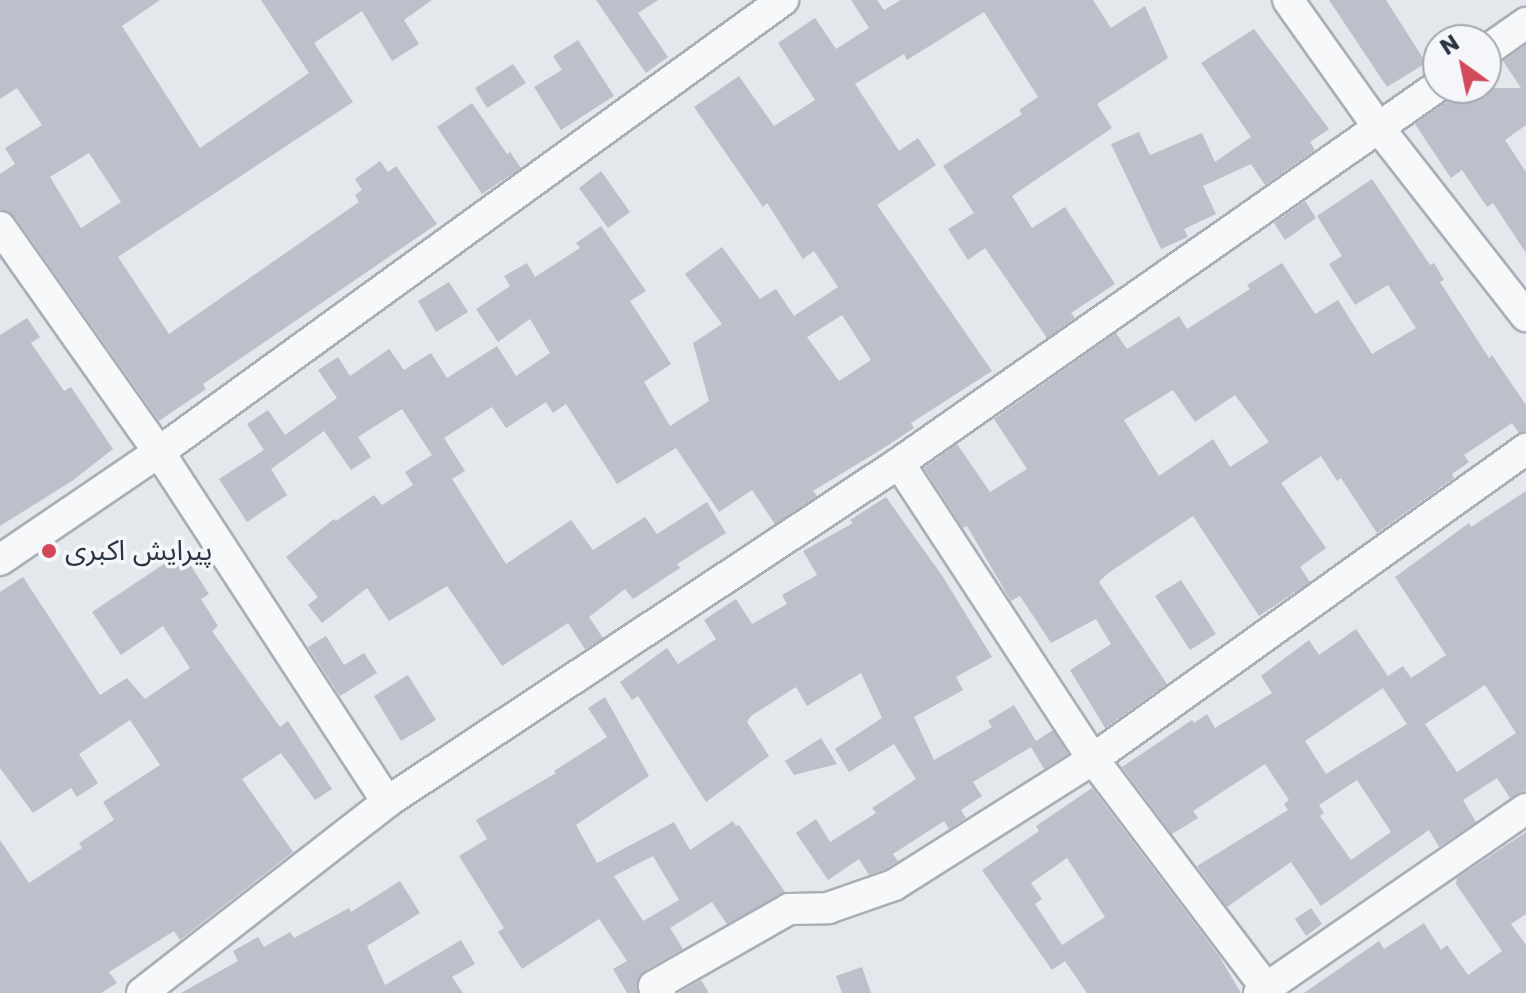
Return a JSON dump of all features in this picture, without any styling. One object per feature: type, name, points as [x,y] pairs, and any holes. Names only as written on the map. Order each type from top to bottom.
[{"type":"street","points":[[0,560],[159,452],[783,0]]},
{"type":"street","points":[[1288,0],[1379,128],[1526,316]]},
{"type":"street","points":[[1502,40],[1526,23]]},
{"type":"street","points":[[142,993],[387,802],[899,463],[1422,97]]},
{"type":"street","points":[[0,227],[159,452],[387,802]]},
{"type":"street","points":[[660,993],[654,986],[789,909],[828,908],[894,885],[1093,759],[1526,449]]},
{"type":"street","points":[[899,463],[1093,759],[1265,991],[1526,809]]},
{"type":"building","points":[[0,0],[160,0],[122,26],[200,148],[309,73],[261,0],[432,0],[404,20],[419,44],[392,61],[362,11],[314,43],[353,102],[118,257],[169,334],[359,202],[355,195],[362,190],[355,179],[380,161],[388,172],[396,166],[437,224],[203,384],[206,389],[159,421],[15,217],[0,209],[0,174],[15,164],[5,148],[42,125],[17,88],[0,99]],"holes":[[[89,153],[121,202],[81,228],[50,177]]]},
{"type":"building","points":[[596,0],[658,0],[638,13],[668,57],[646,73]]},
{"type":"building","points":[[851,0],[877,0],[884,10],[901,0],[1093,0],[1111,28],[1145,6],[1168,58],[1097,104],[1112,128],[1012,196],[1032,228],[1065,207],[1115,284],[1071,313],[1075,318],[1047,338],[985,248],[968,260],[948,229],[974,213],[943,166],[1022,114],[1019,110],[1038,97],[984,12],[907,60],[904,54],[855,84],[899,151],[918,138],[936,165],[877,205],[992,371],[911,423],[914,428],[813,491],[817,496],[775,524],[752,490],[719,512],[676,448],[617,484],[566,404],[553,413],[546,402],[506,428],[492,407],[444,438],[465,471],[452,479],[506,564],[571,520],[593,550],[645,517],[657,534],[707,502],[726,533],[677,564],[680,568],[633,599],[625,589],[589,617],[603,638],[585,649],[568,623],[502,666],[447,586],[389,621],[367,588],[322,623],[308,605],[318,597],[286,557],[334,519],[336,521],[374,495],[382,505],[413,485],[405,472],[432,455],[402,409],[358,437],[371,457],[351,470],[324,431],[271,469],[287,495],[247,522],[219,479],[264,450],[247,424],[268,410],[285,435],[337,398],[318,370],[338,357],[350,376],[389,349],[404,370],[431,353],[447,378],[497,346],[516,376],[550,353],[530,319],[498,342],[476,309],[510,286],[504,276],[527,263],[535,277],[580,248],[576,243],[601,226],[646,291],[630,301],[671,364],[644,382],[670,426],[709,401],[693,343],[722,324],[685,274],[722,247],[760,299],[776,289],[794,316],[838,287],[814,251],[803,259],[767,203],[763,207],[694,107],[739,76],[774,126],[815,100],[778,43],[815,18],[836,49],[869,28]],"holes":[[[842,315],[871,360],[839,381],[807,337]]]},
{"type":"building","points":[[1329,0],[1386,0],[1422,57],[1422,65],[1387,87]]},
{"type":"building","points":[[1254,29],[1329,129],[1310,142],[1315,150],[1265,185],[1251,164],[1203,186],[1216,214],[1184,229],[1188,237],[1161,249],[1111,144],[1139,132],[1150,155],[1202,133],[1215,162],[1251,137],[1201,63]]},
{"type":"building","points":[[578,40],[614,96],[561,130],[534,87],[562,70],[553,56]]},
{"type":"building","points":[[1526,45],[1526,125],[1505,140],[1526,172],[1526,253],[1493,203],[1487,207],[1462,170],[1451,178],[1415,124],[1444,104],[1502,104],[1502,88],[1521,88],[1503,61]]},
{"type":"building","points":[[513,64],[526,83],[487,108],[475,88]]},
{"type":"building","points":[[472,103],[507,154],[510,152],[521,168],[482,194],[437,127]]},
{"type":"building","points":[[601,171],[630,212],[608,228],[579,188]]},
{"type":"building","points":[[1372,179],[1430,265],[1434,263],[1444,280],[1440,282],[1489,358],[1492,355],[1526,405],[1526,431],[1519,433],[1512,423],[1464,455],[1469,462],[1452,474],[1454,478],[1377,533],[1341,478],[1337,481],[1321,456],[1281,483],[1326,548],[1300,567],[1310,582],[1259,616],[1193,516],[1107,574],[1099,582],[1167,684],[1105,728],[1070,670],[1111,644],[1096,619],[1051,643],[1020,596],[1011,601],[967,526],[963,528],[924,468],[957,444],[990,492],[1027,469],[994,419],[1116,333],[1127,349],[1179,316],[1187,329],[1250,289],[1247,285],[1282,263],[1315,314],[1338,300],[1372,354],[1416,328],[1388,285],[1355,305],[1329,264],[1342,256],[1317,216]],"holes":[[[1173,390],[1195,422],[1235,395],[1269,442],[1230,467],[1213,439],[1159,476],[1124,420]]]},
{"type":"building","points":[[1305,201],[1316,218],[1285,240],[1274,223]]},
{"type":"building","points":[[449,282],[468,312],[436,332],[418,301]]},
{"type":"building","points":[[27,318],[40,337],[31,343],[64,391],[71,387],[113,449],[72,481],[0,526],[0,335]]},
{"type":"building","points":[[1526,491],[1526,791],[1510,798],[1497,778],[1463,800],[1476,822],[1439,847],[1429,830],[1321,906],[1291,862],[1227,907],[1197,866],[1288,810],[1284,804],[1289,800],[1265,764],[1193,811],[1198,818],[1172,834],[1122,767],[1192,720],[1194,723],[1207,714],[1215,728],[1272,693],[1261,676],[1309,640],[1319,655],[1356,629],[1388,676],[1403,666],[1411,678],[1446,655],[1395,577],[1469,523],[1471,527]],"holes":[[[1485,685],[1516,733],[1457,772],[1425,724]],[[1383,688],[1407,724],[1326,774],[1305,741]],[[1357,780],[1391,832],[1351,860],[1320,816],[1324,813],[1319,805]]]},
{"type":"building","points":[[886,497],[943,577],[992,657],[956,677],[963,690],[914,717],[934,760],[992,727],[988,721],[1014,705],[1036,741],[1053,730],[1068,754],[1044,769],[1031,747],[973,782],[982,796],[961,810],[966,818],[949,829],[944,821],[893,854],[898,861],[886,869],[869,875],[859,859],[828,880],[796,833],[816,819],[830,842],[876,813],[872,808],[916,779],[894,744],[849,772],[835,749],[882,718],[861,673],[807,706],[796,687],[751,716],[747,722],[769,756],[706,802],[638,696],[632,700],[620,682],[667,648],[678,664],[716,639],[704,620],[736,599],[752,624],[787,604],[782,595],[817,575],[803,551],[853,523],[850,520]]},
{"type":"building","points":[[182,552],[209,594],[201,599],[218,626],[212,631],[280,727],[288,721],[332,789],[315,800],[281,753],[242,779],[293,852],[180,940],[174,931],[109,972],[117,983],[101,993],[0,993],[0,840],[29,883],[82,848],[79,843],[114,820],[103,802],[160,765],[130,720],[79,754],[98,783],[77,797],[71,788],[33,813],[0,768],[0,592],[23,577],[100,695],[127,678],[145,699],[190,668],[163,626],[121,655],[92,612]]},
{"type":"building","points":[[1181,580],[1216,634],[1190,650],[1155,596]]},
{"type":"building","points":[[326,636],[344,665],[364,653],[377,673],[340,696],[308,647]]},
{"type":"building","points":[[408,675],[436,720],[401,741],[374,696]]},
{"type":"building","points":[[605,697],[649,776],[576,825],[597,863],[674,822],[690,850],[733,821],[736,826],[739,825],[785,892],[727,924],[712,902],[670,928],[683,949],[644,971],[638,979],[638,993],[627,993],[613,969],[627,961],[599,919],[522,969],[498,932],[504,928],[459,856],[487,839],[476,820],[556,773],[554,771],[607,737],[588,708]],"holes":[[[653,856],[679,900],[643,921],[614,876]]]},
{"type":"building","points":[[821,738],[837,764],[794,775],[785,761]]},
{"type":"building","points":[[1092,788],[1219,956],[1241,993],[1087,993],[1065,961],[1052,970],[982,870],[1039,831],[1036,826]],"holes":[[[1067,858],[1105,917],[1062,945],[1035,904],[1042,899],[1031,883]]]},
{"type":"building","points":[[1526,832],[1526,914],[1511,924],[1526,945],[1526,993],[1304,993],[1379,941],[1384,949],[1424,923],[1441,950],[1447,945],[1468,975],[1502,951],[1456,884],[1457,878]]},
{"type":"building","points":[[400,881],[420,913],[367,946],[385,985],[461,940],[475,964],[452,977],[463,993],[181,993],[238,961],[233,951],[258,937],[264,947],[290,932],[294,938],[349,908],[351,912]]},
{"type":"building","points":[[1311,908],[1322,924],[1306,936],[1295,919]]},
{"type":"building","points":[[862,967],[871,993],[842,993],[836,976]]},
{"type":"building","points":[[701,980],[709,993],[678,993]]},
{"type":"place","name":"پیرایش اکبری","points":[[49,551]]}]
